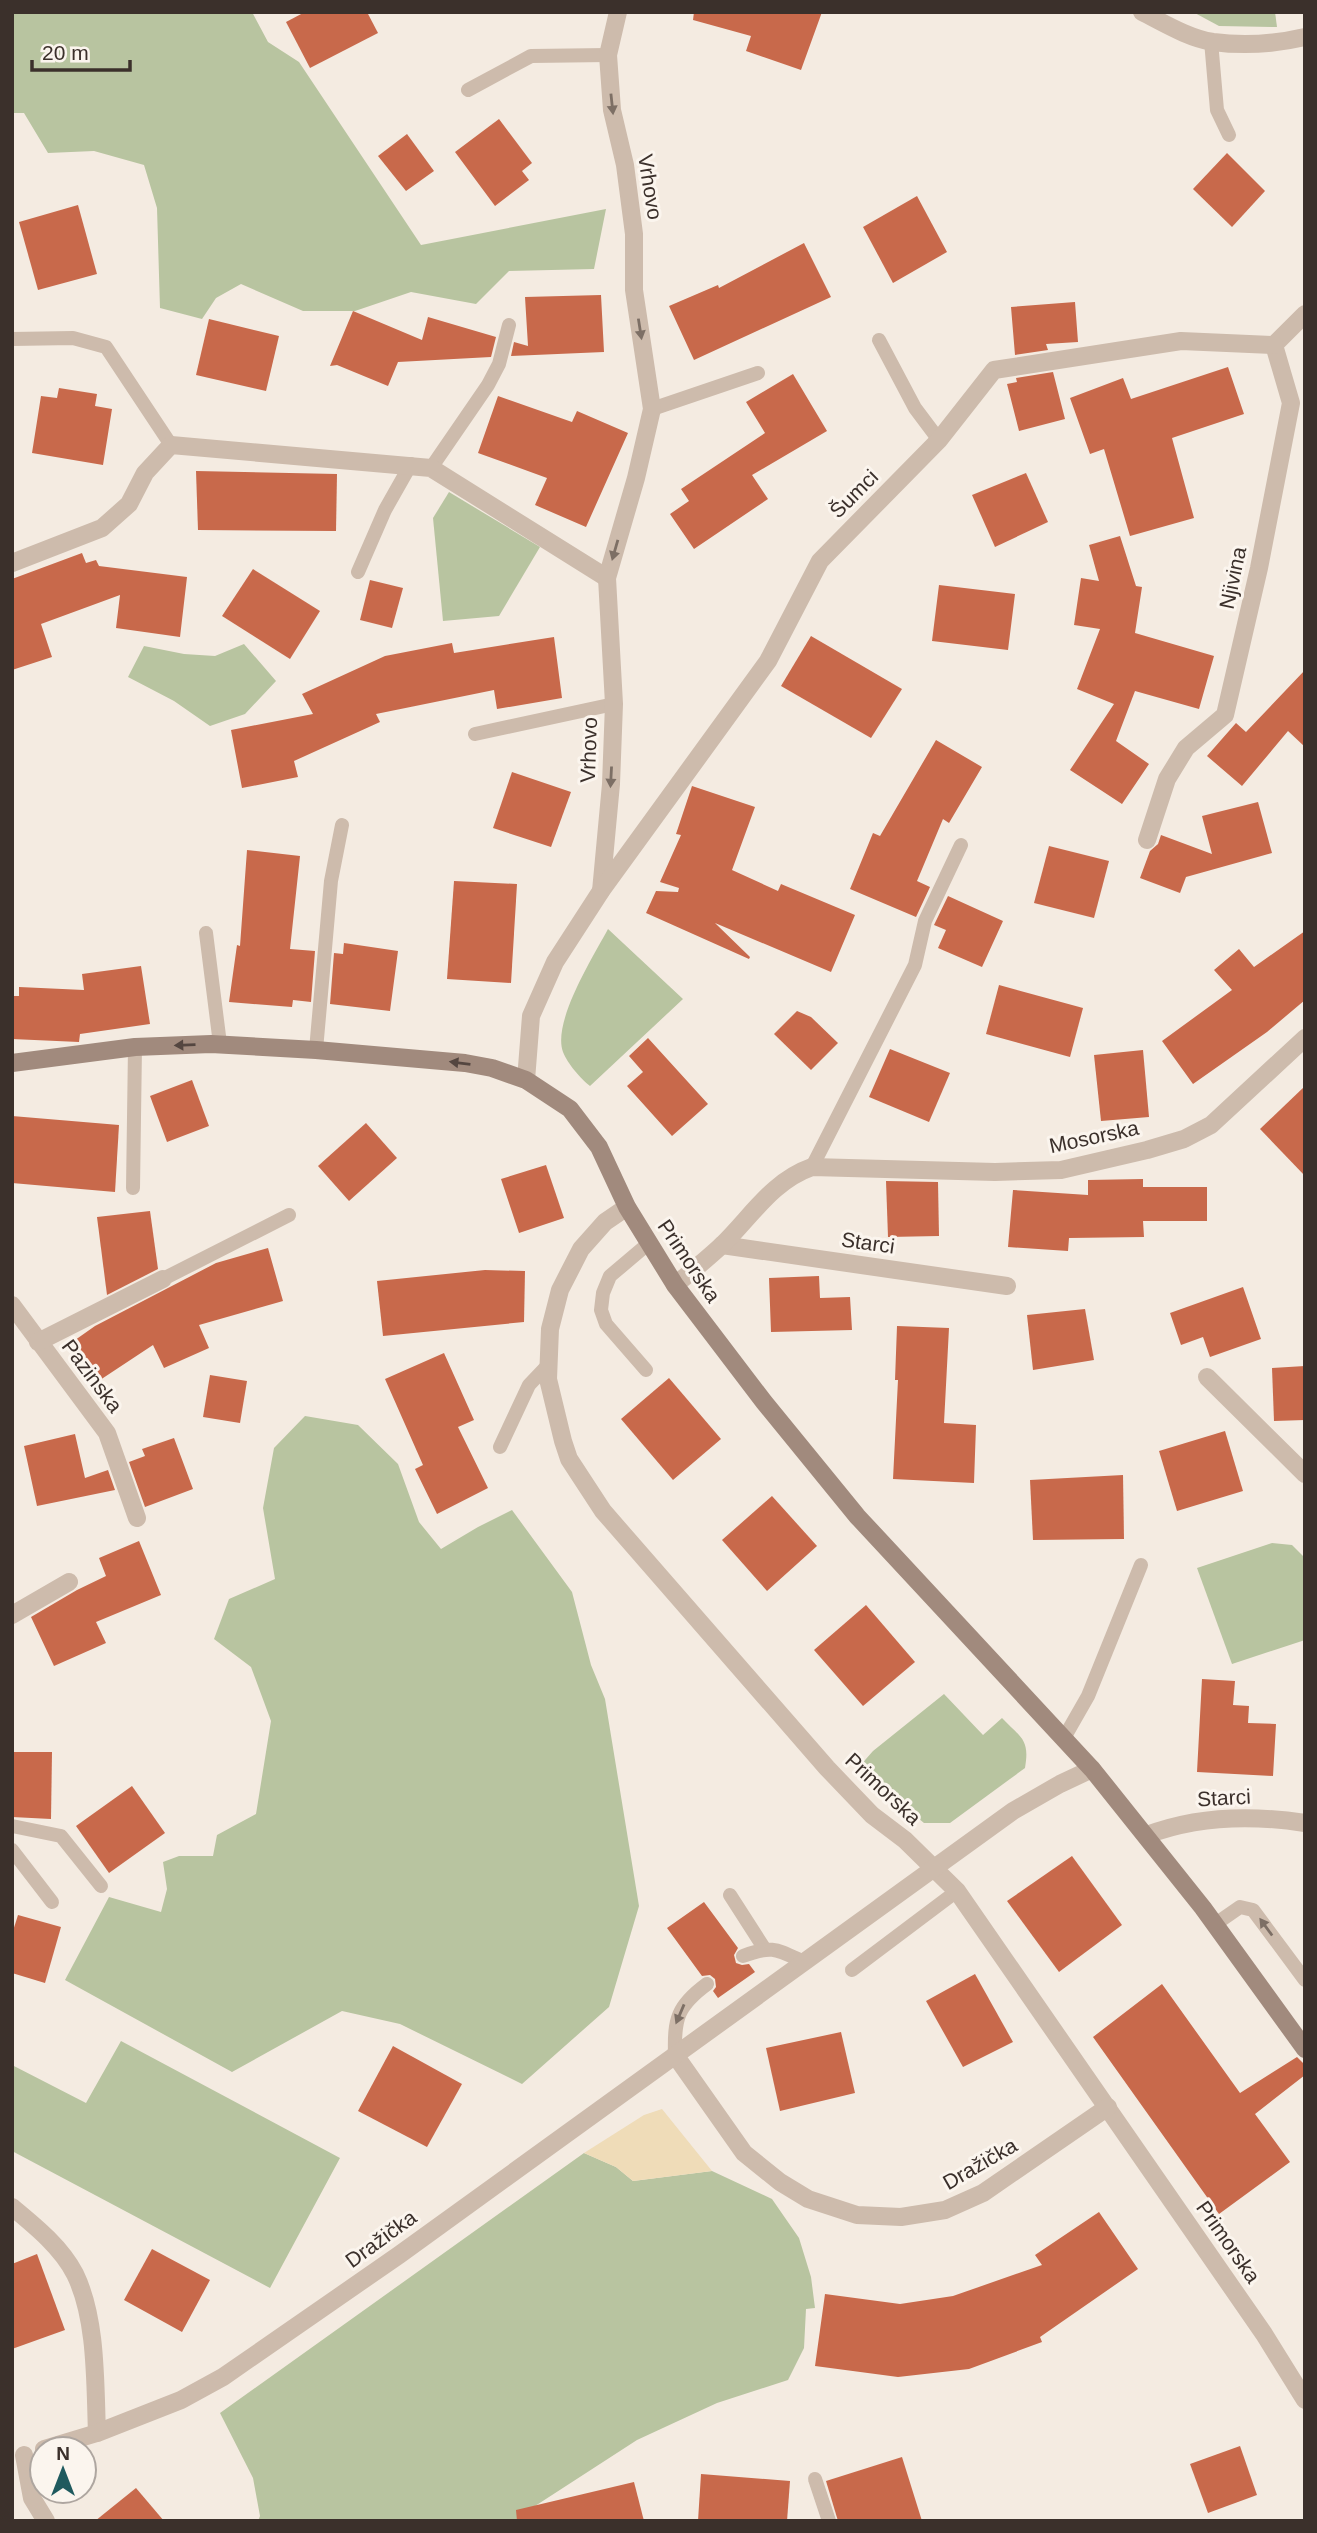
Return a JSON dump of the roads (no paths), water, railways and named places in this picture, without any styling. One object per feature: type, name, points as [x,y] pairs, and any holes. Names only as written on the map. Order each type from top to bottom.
[{"type":"street","name":"Vrhovo","points":[[526,1080],[531,1016],[555,962],[601,891],[611,784],[614,704],[607,579],[636,478],[652,409],[634,290],[634,234],[625,165],[611,110],[608,55],[618,12]]},
{"type":"street","points":[[1142,12],[1179,30],[1211,41],[1276,44],[1305,37]]},
{"type":"street","points":[[1274,345],[1305,314]]},
{"type":"street","name":"Šumci","points":[[601,891],[768,661],[820,561],[939,440],[994,370],[1181,341],[1274,345]]},
{"type":"street","name":"Njivina","points":[[1147,840],[1167,779],[1186,748],[1225,715],[1259,568],[1291,403],[1274,345]]},
{"type":"street","points":[[12,563],[102,528],[129,504],[145,472],[170,444],[411,464],[431,468],[607,579]]},
{"type":"street","name":"Mosorska","points":[[812,1167],[1061,1170],[1147,1150],[1184,1139],[1211,1125],[1305,1038]]},
{"type":"street","name":"Primorska","points":[[12,1063],[135,1047],[220,1044],[316,1050],[465,1063],[492,1068],[526,1080],[570,1110],[599,1147],[627,1207],[676,1285],[764,1402],[857,1516],[1092,1769],[1147,1835],[1305,2049]]},
{"type":"street","points":[[676,1285],[722,1245],[760,1202],[797,1172],[812,1167]]},
{"type":"street","name":"Primorska","points":[[627,1207],[605,1222],[580,1249],[560,1290],[550,1329],[548,1379],[566,1450],[603,1511],[827,1768],[872,1815],[905,1840],[957,1891],[1264,2334],[1305,2400]]},
{"type":"street","name":"Starci","points":[[722,1245],[1007,1286]]},
{"type":"street","name":"Pazinska","points":[[38,1342],[163,1279]]},
{"type":"street","name":"Pazinska","points":[[12,1306],[107,1433],[137,1518]]},
{"type":"street","points":[[1207,1377],[1305,1475]]},
{"type":"street","points":[[12,1615],[69,1582]]},
{"type":"street","name":"Dražička","points":[[90,2435],[181,2400],[223,2377],[388,2263],[1013,1811],[1092,1769]]},
{"type":"street","name":"Starci","points":[[1147,1835],[1192,1822],[1243,1818],[1305,1823]]},
{"type":"street","name":"Dražička","points":[[676,2055],[744,2153],[780,2182],[808,2199],[857,2215],[901,2217],[945,2210],[983,2193],[1108,2107]]},
{"type":"street","points":[[12,2207],[44,2233],[75,2274],[90,2329],[97,2433]]},
{"type":"street","points":[[18,2456],[32,2498],[46,2521]]},
{"type":"lane","points":[[1211,41],[1217,110],[1229,135]]},
{"type":"lane","points":[[468,90],[531,56],[608,55]]},
{"type":"lane","points":[[431,468],[488,385],[499,364],[509,325]]},
{"type":"lane","points":[[12,339],[73,338],[106,347],[170,444]]},
{"type":"lane","points":[[879,340],[915,408],[939,440]]},
{"type":"lane","points":[[652,409],[758,373]]},
{"type":"lane","points":[[358,572],[385,510],[411,464]]},
{"type":"lane","points":[[475,734],[614,704]]},
{"type":"lane","points":[[316,1050],[331,881],[342,825]]},
{"type":"lane","points":[[812,1167],[915,965],[925,920],[961,845]]},
{"type":"lane","points":[[206,933],[220,1044]]},
{"type":"lane","points":[[133,1188],[135,1047]]},
{"type":"lane","points":[[163,1279],[289,1215]]},
{"type":"lane","points":[[646,1370],[606,1324],[601,1310],[603,1293],[610,1276],[649,1244]]},
{"type":"lane","points":[[500,1447],[529,1385],[549,1364]]},
{"type":"lane","points":[[1064,1738],[1088,1696],[1141,1565]]},
{"type":"lane","points":[[12,1826],[61,1836],[101,1886]]},
{"type":"lane","points":[[12,1850],[52,1902]]},
{"type":"lane","points":[[852,1970],[957,1891]]},
{"type":"lane","points":[[730,1895],[764,1948]]},
{"type":"lane","points":[[1214,1925],[1240,1907],[1253,1910],[1305,1980]]},
{"type":"lane","points":[[743,1956],[764,1948],[778,1950],[804,1962]]},
{"type":"lane","points":[[676,2055],[675,2028],[681,2007],[707,1984]]},
{"type":"lane","points":[[815,2479],[829,2521]]}]
